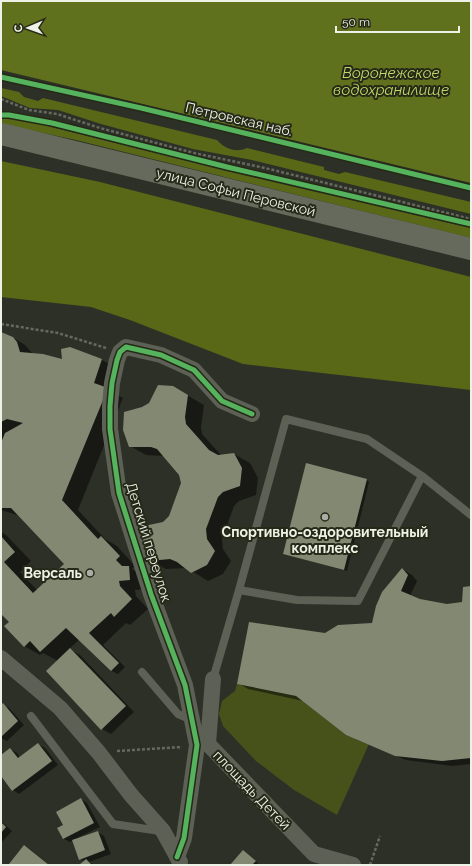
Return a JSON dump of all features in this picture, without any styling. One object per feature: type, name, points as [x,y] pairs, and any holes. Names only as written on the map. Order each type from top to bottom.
[{"type":"main road","name":"улица Софьи Перовской","points":[[1,134],[471,249]]},
{"type":"street","points":[[120,352],[126,347],[160,355],[194,370],[222,401],[252,414]]},
{"type":"street","name":"Детский переулок","points":[[120,352],[112,383],[110,406],[110,429],[120,493],[151,594],[185,685],[197,745],[184,838],[179,861]]},
{"type":"street","points":[[1,658],[60,708],[131,795],[163,831],[179,861]]},
{"type":"street","name":"площадь Детей","points":[[213,679],[208,744],[310,860],[353,865]]},
{"type":"lane","points":[[213,679],[240,590],[286,419],[367,439],[422,476],[471,515]]},
{"type":"lane","points":[[240,590],[297,600],[358,601],[422,476]]},
{"type":"lane","points":[[142,672],[178,714],[192,720]]},
{"type":"lane","points":[[31,716],[113,824],[163,831]]},
{"type":"path","points":[[1,99],[29,110],[57,114],[100,128],[194,153],[265,168],[471,219]]},
{"type":"path","points":[[174,154],[197,160]]},
{"type":"path","points":[[389,205],[471,224]]},
{"type":"path","points":[[1,324],[58,333],[120,352]]},
{"type":"path","points":[[98,753],[197,745]]},
{"type":"path","points":[[370,865],[380,836]]},
{"type":"shaded area","points":[[1,88],[19,92],[24,97],[38,101],[43,98],[217,140],[227,148],[235,150],[247,148],[324,167],[324,170],[339,174],[345,172],[471,202],[471,214],[252,160],[193,149],[101,124],[58,110],[30,108],[1,96]]},
{"type":"shaded area","points":[[12,117],[208,166],[471,228],[471,238],[76,140],[1,124],[1,119]]},
{"type":"shaded area","points":[[1,161],[100,182],[471,277],[471,390],[243,364],[130,320],[91,307],[1,297]]},
{"type":"shaded area","points":[[237,684],[296,696],[346,735],[369,744],[337,815],[294,790],[256,761],[223,726],[219,714],[222,701],[235,691]]},
{"type":"water","name":"Воронежское водохранилище","points":[[1,1],[471,1],[471,183],[1,70]]},
{"type":"building","points":[[1,332],[13,337],[17,342],[20,352],[43,354],[62,359],[61,349],[70,347],[102,359],[94,383],[108,388],[62,500],[98,539],[101,536],[120,556],[116,560],[122,566],[129,566],[130,580],[119,581],[120,586],[132,599],[114,617],[111,613],[89,633],[119,663],[111,671],[66,628],[40,652],[30,641],[24,647],[4,626],[9,622],[1,614],[1,536],[15,552],[4,562],[33,593],[64,564],[11,508],[1,508],[1,443],[5,433],[23,423],[7,419],[1,422]]},
{"type":"building","points":[[158,385],[173,386],[188,395],[185,417],[186,424],[209,450],[218,455],[234,453],[242,468],[240,486],[223,492],[218,497],[206,529],[207,539],[215,551],[207,565],[191,573],[177,562],[170,559],[149,561],[143,544],[144,526],[163,522],[169,516],[181,483],[179,475],[157,449],[151,447],[129,447],[123,430],[124,412],[142,407],[149,403]]},
{"type":"building","name":"Спортивно-оздоровительный комплекс","points":[[306,463],[367,479],[344,570],[283,554]]},
{"type":"building","points":[[402,568],[408,575],[401,591],[420,599],[447,604],[462,602],[463,587],[471,586],[471,758],[442,761],[395,756],[346,735],[296,696],[237,684],[249,622],[325,633],[338,625],[372,623],[376,606],[382,592]]},
{"type":"building","points":[[70,648],[126,706],[101,730],[46,671]]},
{"type":"building","points":[[3,703],[18,721],[1,737],[1,705]]},
{"type":"building","points":[[38,743],[52,761],[12,791],[1,776],[1,755],[10,748],[18,758]]},
{"type":"building","points":[[81,798],[94,823],[63,839],[57,828],[63,825],[56,812]]},
{"type":"building","points":[[1,822],[6,827],[1,833]]},
{"type":"building","points":[[98,831],[105,850],[79,860],[72,840]]},
{"type":"building","points":[[24,845],[49,865],[9,864]]},
{"type":"building","points":[[243,850],[256,861],[252,865],[230,865]]},
{"type":"building","points":[[86,859],[92,865],[79,865]]},
{"type":"cycle path","name":"Петровская наб.","points":[[1,77],[141,108],[471,188]]},
{"type":"cycle path","points":[[1,115],[9,115],[52,123],[227,167],[471,224]]},
{"type":"cycle path","points":[[177,857],[184,838],[197,745],[185,685],[151,594],[119,493],[110,429],[110,406],[112,383],[120,352],[126,347],[161,355],[194,370],[222,401],[252,414]]},
{"type":"place","name":"Спортивно-оздоровительный комплекс","points":[[325,517]]},
{"type":"place","name":"Версаль","points":[[90,573]]}]
